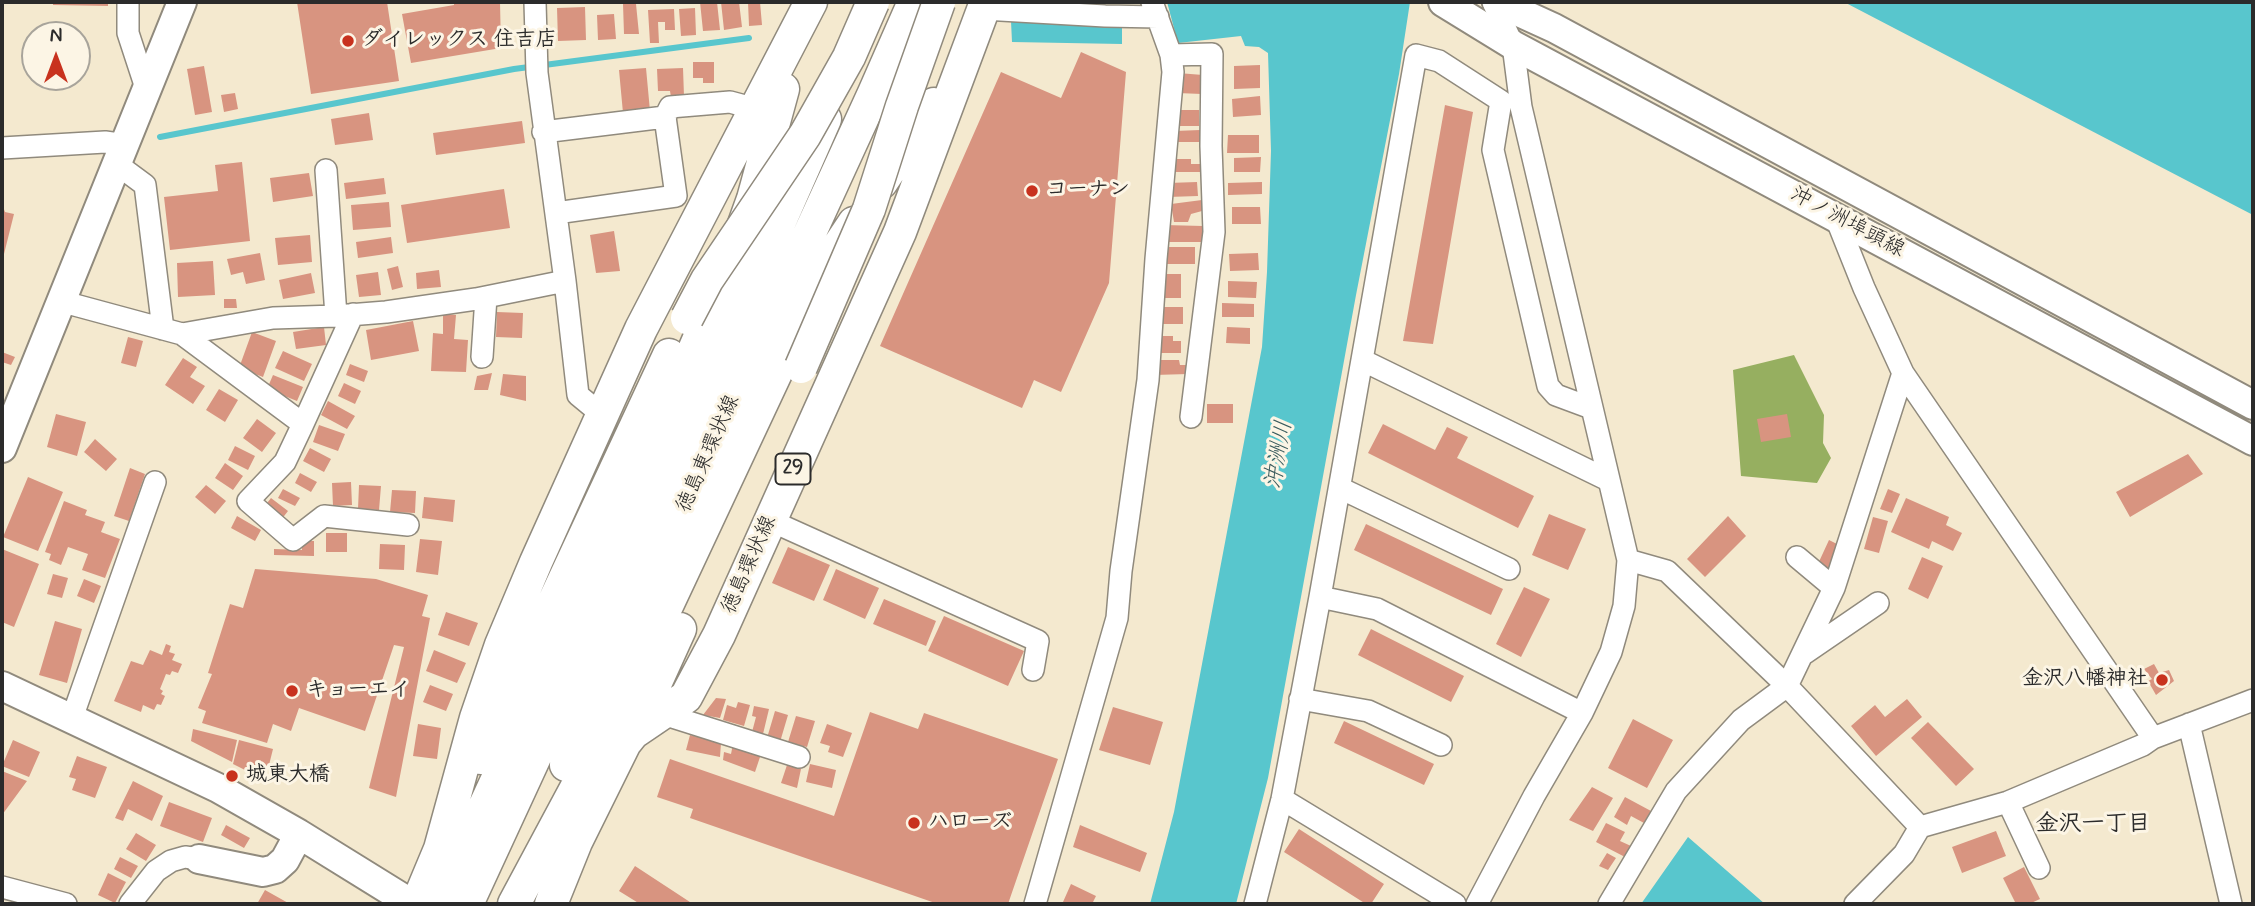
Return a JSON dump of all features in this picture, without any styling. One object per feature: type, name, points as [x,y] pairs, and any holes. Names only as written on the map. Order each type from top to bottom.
[{"type":"main road","points":[[2,448],[182,2]]},
{"type":"main road","points":[[440,849],[476,718],[501,645],[601,414],[641,329],[812,2]]},
{"type":"main road","points":[[440,904],[659,431],[736,249],[753,199],[781,95],[812,2]]},
{"type":"main road","points":[[417,904],[542,624],[687,318],[707,280],[811,125],[849,57],[874,2]]},
{"type":"main road","points":[[467,904],[732,330],[874,2]]},
{"type":"main road","name":"徳島東環状線","points":[[500,904],[616,658],[914,2]]},
{"type":"main road","name":"29","points":[[633,733],[801,367],[869,209],[906,92],[939,2]]},
{"type":"main road","name":"沖ノ洲埠頭線","points":[[1443,2],[1513,45],[2253,441]]},
{"type":"main road","name":"沖ノ洲埠頭線","points":[[1495,2],[1554,28],[2253,405]]},
{"type":"main road","points":[[514,904],[619,708],[828,262],[939,97],[956,69],[983,10]]},
{"type":"main road","name":"徳島環状線","points":[[551,904],[576,842],[625,743],[633,733],[686,696],[719,635],[900,232],[983,10]]},
{"type":"main road","points":[[2,686],[218,789],[299,834],[412,904]]},
{"type":"main road","points":[[199,859],[263,872],[275,869],[285,860],[299,834]]},
{"type":"street","points":[[128,2],[128,33],[147,91]]},
{"type":"street","points":[[535,2],[536,67],[543,132],[565,281],[578,395],[601,414]]},
{"type":"street","points":[[1477,904],[1582,713],[1618,632],[1627,587],[1629,560],[1521,107],[1513,45],[1495,2]]},
{"type":"street","points":[[983,10],[1105,16],[1155,9],[1171,55],[1173,72],[1156,259],[1149,380],[1121,571],[1117,618],[1035,904]]},
{"type":"street","points":[[1513,45],[1539,31],[1554,28]]},
{"type":"street","points":[[1171,55],[1212,54],[1214,232],[1191,417]]},
{"type":"street","points":[[1255,904],[1282,799],[1416,55],[1439,61],[1501,101],[1493,150],[1548,386],[1556,395],[1591,408]]},
{"type":"street","points":[[555,213],[676,196],[665,117],[670,107],[730,102],[756,109]]},
{"type":"street","points":[[543,132],[665,117]]},
{"type":"street","points":[[2,148],[105,142],[122,155],[145,185],[172,331]]},
{"type":"street","points":[[326,170],[344,315],[303,424],[285,462],[248,501],[293,540],[324,516],[408,525]]},
{"type":"street","points":[[1836,218],[1903,373],[2153,738]]},
{"type":"street","points":[[172,331],[273,318],[386,312],[486,297],[565,281]]},
{"type":"street","points":[[482,356],[486,297]]},
{"type":"street","points":[[60,301],[172,331],[303,424]]},
{"type":"street","points":[[1362,360],[1608,480]]},
{"type":"street","points":[[1609,904],[1676,791],[1741,720],[1787,686],[1834,588],[1903,373]]},
{"type":"street","points":[[72,718],[155,482]]},
{"type":"street","points":[[1340,488],[1509,569]]},
{"type":"street","points":[[769,520],[1038,641],[1033,670]]},
{"type":"street","points":[[1797,557],[1834,588]]},
{"type":"street","points":[[1629,560],[1667,571],[1787,686],[1920,827]]},
{"type":"street","points":[[1320,597],[1377,609],[1582,713]]},
{"type":"street","points":[[1802,655],[1878,603]]},
{"type":"street","points":[[1300,699],[1368,711],[1441,745]]},
{"type":"street","points":[[1856,904],[1904,854],[1920,827],[2008,802],[2143,745],[2153,738],[2253,700]]},
{"type":"street","points":[[663,713],[799,757]]},
{"type":"street","points":[[2189,724],[2231,904]]},
{"type":"street","points":[[1282,799],[1455,904]]},
{"type":"street","points":[[2008,802],[2039,868]]},
{"type":"street","points":[[130,904],[156,871],[171,861],[186,857],[199,859]]},
{"type":"street","points":[[2,887],[66,904]]},
{"type":"green space","points":[[1794,355],[1824,415],[1823,443],[1831,458],[1817,483],[1741,476],[1733,370]]},
{"type":"water","name":"沖洲川","points":[[1167,2],[1410,2],[1399,74],[1268,778],[1236,904],[1150,904],[1174,812],[1262,347],[1271,151],[1268,53],[1259,47],[1245,46],[1241,36],[1178,43]]},
{"type":"water","points":[[1844,2],[2253,2],[2253,215]]},
{"type":"water","points":[[1011,21],[1122,25],[1122,44],[1012,42]]},
{"type":"water","points":[[1688,837],[1765,904],[1641,904]]},
{"type":"building","points":[[53,2],[108,2],[108,6],[53,5]]},
{"type":"building","name":"ダイレックス 住吉店","points":[[297,2],[387,2],[399,81],[311,94]]},
{"type":"building","points":[[454,2],[500,2],[501,48],[411,63],[402,14],[454,5]]},
{"type":"building","points":[[700,2],[717,2],[720,30],[703,31]]},
{"type":"building","points":[[721,2],[739,2],[742,27],[724,30]]},
{"type":"building","points":[[748,2],[760,2],[762,25],[749,26]]},
{"type":"building","points":[[623,4],[636,4],[639,34],[624,34]]},
{"type":"building","points":[[585,7],[586,40],[558,41],[557,8]]},
{"type":"building","points":[[695,8],[696,35],[681,36],[679,9]]},
{"type":"building","points":[[674,9],[675,30],[665,30],[665,22],[658,22],[659,43],[650,43],[648,10]]},
{"type":"building","points":[[614,14],[616,39],[598,40],[597,15]]},
{"type":"building","name":"コーナン","points":[[1081,52],[1126,72],[1109,283],[1061,392],[1034,380],[1022,408],[880,346],[1001,72],[1061,98]]},
{"type":"building","points":[[693,62],[714,62],[714,83],[703,83],[703,78],[693,78]]},
{"type":"building","points":[[1260,65],[1260,88],[1234,89],[1234,66]]},
{"type":"building","points":[[204,66],[212,112],[195,115],[187,69]]},
{"type":"building","points":[[646,68],[650,111],[623,113],[619,70]]},
{"type":"building","points":[[683,68],[684,96],[671,97],[670,91],[658,91],[657,69]]},
{"type":"building","points":[[1178,73],[1203,75],[1202,94],[1177,93]]},
{"type":"building","points":[[235,93],[238,109],[224,112],[221,95]]},
{"type":"building","points":[[1260,96],[1261,115],[1233,117],[1232,99]]},
{"type":"building","points":[[1445,105],[1473,112],[1433,344],[1403,341]]},
{"type":"building","points":[[1174,110],[1199,110],[1199,126],[1174,126]]},
{"type":"building","points":[[369,113],[373,140],[335,145],[331,119]]},
{"type":"building","points":[[522,121],[525,143],[436,155],[433,133]]},
{"type":"building","points":[[1200,130],[1200,142],[1175,142],[1175,131]]},
{"type":"building","points":[[1228,135],[1259,135],[1259,153],[1227,153]]},
{"type":"building","points":[[1261,157],[1260,172],[1234,172],[1234,158]]},
{"type":"building","points":[[1173,159],[1191,159],[1191,164],[1202,164],[1202,172],[1173,172]]},
{"type":"building","points":[[242,162],[250,241],[170,250],[164,197],[218,191],[215,165]]},
{"type":"building","points":[[309,173],[313,196],[273,202],[270,178]]},
{"type":"building","points":[[384,178],[386,194],[346,199],[344,183]]},
{"type":"building","points":[[1197,182],[1198,196],[1168,197],[1168,183]]},
{"type":"building","points":[[1262,182],[1262,194],[1228,195],[1228,183]]},
{"type":"building","points":[[504,189],[510,228],[407,243],[401,205]]},
{"type":"building","points":[[1202,200],[1202,211],[1191,214],[1188,222],[1174,222],[1171,204]]},
{"type":"building","points":[[389,202],[391,227],[353,230],[351,205]]},
{"type":"building","points":[[2,204],[5,212],[14,214],[3,258]]},
{"type":"building","points":[[1232,207],[1260,207],[1261,224],[1232,224]]},
{"type":"building","points":[[1164,225],[1203,226],[1203,242],[1163,242]]},
{"type":"building","points":[[614,231],[620,271],[596,273],[590,235]]},
{"type":"building","points":[[310,235],[312,262],[278,265],[275,238]]},
{"type":"building","points":[[391,237],[393,253],[358,258],[356,242]]},
{"type":"building","points":[[1163,247],[1195,247],[1195,264],[1163,264]]},
{"type":"building","points":[[260,253],[265,280],[246,284],[243,272],[231,275],[227,259]]},
{"type":"building","points":[[1258,253],[1259,270],[1230,271],[1229,254]]},
{"type":"building","points":[[213,261],[215,295],[178,297],[177,263]]},
{"type":"building","points":[[398,266],[403,287],[392,290],[387,269]]},
{"type":"building","points":[[439,270],[441,287],[417,289],[416,273]]},
{"type":"building","points":[[378,272],[381,295],[359,297],[356,275]]},
{"type":"building","points":[[311,273],[315,293],[283,299],[279,280]]},
{"type":"building","points":[[1164,274],[1181,274],[1181,298],[1164,298]]},
{"type":"building","points":[[1228,281],[1257,282],[1256,298],[1228,297]]},
{"type":"building","points":[[224,299],[236,299],[237,308],[224,308]]},
{"type":"building","points":[[1222,303],[1254,304],[1254,317],[1222,317]]},
{"type":"building","points":[[1159,307],[1183,307],[1183,324],[1159,324]]},
{"type":"building","points":[[497,312],[523,313],[522,338],[496,337]]},
{"type":"building","points":[[443,314],[456,315],[454,339],[468,340],[466,372],[431,371],[433,333],[443,334]]},
{"type":"building","points":[[413,321],[419,351],[371,360],[366,330]]},
{"type":"building","points":[[324,327],[326,345],[296,349],[293,332]]},
{"type":"building","points":[[1227,327],[1250,328],[1250,344],[1226,343]]},
{"type":"building","points":[[252,332],[276,341],[263,377],[239,368]]},
{"type":"building","points":[[1157,336],[1173,336],[1173,341],[1181,341],[1181,353],[1157,353]]},
{"type":"building","points":[[128,337],[143,341],[136,367],[121,363]]},
{"type":"building","points":[[283,351],[312,364],[304,381],[275,368]]},
{"type":"building","points":[[2,352],[15,357],[11,365],[2,362]]},
{"type":"building","points":[[183,358],[197,367],[190,377],[205,386],[193,404],[165,385]]},
{"type":"building","points":[[1154,360],[1179,360],[1180,365],[1187,365],[1188,374],[1154,375]]},
{"type":"building","points":[[350,364],[368,371],[364,382],[346,375]]},
{"type":"building","points":[[492,373],[488,390],[474,390],[477,376]]},
{"type":"building","points":[[503,374],[526,376],[526,401],[500,395]]},
{"type":"building","points":[[273,375],[303,387],[297,401],[267,389]]},
{"type":"building","points":[[344,383],[361,391],[355,404],[338,396]]},
{"type":"building","points":[[219,389],[238,400],[225,422],[206,410]]},
{"type":"building","points":[[328,401],[355,416],[347,429],[321,415]]},
{"type":"building","points":[[1207,404],[1233,404],[1233,423],[1207,423]]},
{"type":"building","points":[[56,414],[86,422],[77,456],[47,447]]},
{"type":"building","points":[[1787,414],[1791,437],[1761,442],[1757,419]]},
{"type":"building","points":[[257,419],[276,433],[262,452],[243,438]]},
{"type":"building","points":[[1383,424],[1435,450],[1447,427],[1468,437],[1457,458],[1534,496],[1518,528],[1368,453]]},
{"type":"building","points":[[319,425],[345,434],[338,451],[313,442]]},
{"type":"building","points":[[95,439],[117,459],[106,471],[84,452]]},
{"type":"building","points":[[235,446],[255,456],[248,470],[228,460]]},
{"type":"building","points":[[310,448],[331,459],[324,472],[303,461]]},
{"type":"building","points":[[2188,454],[2203,474],[2130,517],[2116,492]]},
{"type":"building","points":[[225,463],[243,476],[233,490],[215,478]]},
{"type":"building","points":[[130,468],[145,474],[129,521],[114,516]]},
{"type":"building","points":[[300,473],[317,482],[311,492],[295,483]]},
{"type":"building","points":[[28,477],[63,492],[38,551],[3,537]]},
{"type":"building","points":[[351,482],[352,505],[333,506],[332,483]]},
{"type":"building","points":[[206,485],[226,501],[215,514],[195,497]]},
{"type":"building","points":[[359,485],[381,486],[379,510],[358,509]]},
{"type":"building","points":[[283,489],[300,498],[295,506],[278,498]]},
{"type":"building","points":[[1888,489],[1900,494],[1892,513],[1880,509]]},
{"type":"building","points":[[392,490],[416,491],[415,513],[390,512]]},
{"type":"building","points":[[424,497],[455,500],[453,522],[422,518]]},
{"type":"building","points":[[271,498],[288,511],[281,520],[264,507]]},
{"type":"building","points":[[1906,498],[1949,517],[1946,525],[1962,533],[1953,551],[1932,541],[1929,549],[1891,532]]},
{"type":"building","points":[[64,501],[87,510],[85,515],[105,522],[101,532],[120,539],[105,578],[82,570],[88,554],[68,547],[61,565],[49,560],[51,554],[45,552]]},
{"type":"building","points":[[1549,514],[1586,529],[1568,570],[1532,555]]},
{"type":"building","points":[[237,516],[261,530],[255,541],[231,528]]},
{"type":"building","points":[[1728,516],[1746,536],[1705,577],[1687,559]]},
{"type":"building","points":[[1873,517],[1888,521],[1879,553],[1864,549]]},
{"type":"building","points":[[1366,524],[1503,589],[1491,615],[1354,550]]},
{"type":"building","points":[[326,533],[347,533],[347,552],[326,552]]},
{"type":"building","points":[[420,539],[442,541],[438,575],[416,572]]},
{"type":"building","points":[[1829,540],[1839,545],[1827,571],[1817,566]]},
{"type":"building","points":[[302,541],[314,541],[314,556],[274,555],[274,549],[302,550]]},
{"type":"building","points":[[380,544],[405,545],[404,570],[379,569]]},
{"type":"building","points":[[788,547],[830,565],[814,601],[772,583]]},
{"type":"building","points":[[2,549],[39,564],[14,627],[2,622]]},
{"type":"building","points":[[1922,557],[1943,566],[1928,599],[1908,589]]},
{"type":"building","name":"キョーエイ","points":[[255,569],[376,579],[428,595],[422,616],[430,618],[396,797],[369,788],[404,647],[394,645],[365,731],[299,708],[291,731],[273,724],[267,743],[202,723],[206,711],[198,708],[212,674],[208,673],[230,604],[243,608]]},
{"type":"building","points":[[836,569],[879,588],[865,619],[823,600]]},
{"type":"building","points":[[53,574],[68,578],[62,598],[47,594]]},
{"type":"building","points":[[84,579],[101,586],[94,603],[77,596]]},
{"type":"building","points":[[1524,587],[1550,599],[1521,657],[1496,644]]},
{"type":"building","points":[[884,599],[936,621],[926,646],[873,624]]},
{"type":"building","points":[[446,612],[478,623],[469,646],[438,635]]},
{"type":"building","points":[[944,616],[1024,651],[1008,686],[928,651]]},
{"type":"building","points":[[55,621],[82,629],[67,683],[39,675]]},
{"type":"building","points":[[1371,629],[1464,676],[1451,702],[1358,655]]},
{"type":"building","points":[[166,644],[171,646],[169,652],[175,654],[172,660],[182,664],[178,673],[172,671],[170,675],[166,674],[160,689],[165,696],[161,705],[157,704],[154,710],[143,705],[141,712],[114,701],[131,661],[143,665],[150,650],[162,655]]},
{"type":"building","points":[[434,650],[466,663],[457,683],[426,671]]},
{"type":"building","name":"金沢八幡神社","points":[[2154,664],[2159,673],[2169,670],[2174,681],[2156,695],[2148,681],[2152,679],[2144,669]]},
{"type":"building","points":[[430,685],[453,694],[446,711],[423,702]]},
{"type":"building","points":[[716,698],[726,699],[720,718],[703,715]]},
{"type":"building","points":[[1907,699],[1922,717],[1876,756],[1851,726],[1875,705],[1885,717]]},
{"type":"building","points":[[738,702],[750,705],[744,726],[723,720],[727,705],[736,708]]},
{"type":"building","points":[[754,706],[769,709],[763,734],[752,732],[756,717],[752,716]]},
{"type":"building","points":[[1113,707],[1163,722],[1150,765],[1099,750]]},
{"type":"building","points":[[775,711],[788,715],[780,742],[767,738]]},
{"type":"building","points":[[870,712],[918,729],[924,713],[1058,759],[1008,904],[938,904],[690,818],[693,809],[657,797],[670,759],[834,816]]},
{"type":"building","points":[[796,716],[815,721],[807,747],[788,742]]},
{"type":"building","points":[[1633,719],[1673,740],[1647,788],[1608,768]]},
{"type":"building","points":[[1344,721],[1434,764],[1424,785],[1334,743]]},
{"type":"building","points":[[1928,722],[1974,769],[1956,786],[1911,738]]},
{"type":"building","points":[[418,724],[441,728],[437,759],[413,756]]},
{"type":"building","points":[[827,724],[852,733],[843,757],[828,752],[830,746],[820,743]]},
{"type":"building","points":[[193,729],[237,740],[232,762],[191,741]]},
{"type":"building","points":[[690,735],[721,743],[720,757],[686,750]]},
{"type":"building","points":[[13,740],[40,752],[29,777],[2,766]]},
{"type":"building","points":[[239,740],[273,749],[268,769],[251,764],[249,772],[233,764]]},
{"type":"building","points":[[733,744],[761,754],[755,772],[723,760],[724,752],[731,754]]},
{"type":"building","points":[[77,756],[107,767],[95,798],[72,790],[76,779],[69,777]]},
{"type":"building","points":[[810,764],[836,770],[832,788],[806,782]]},
{"type":"building","points":[[787,765],[801,769],[797,788],[781,783]]},
{"type":"building","points":[[2,771],[27,781],[2,815]]},
{"type":"building","points":[[133,781],[163,796],[152,821],[128,809],[123,821],[115,818]]},
{"type":"building","points":[[1592,787],[1613,798],[1593,831],[1569,820]]},
{"type":"building","points":[[1625,797],[1651,811],[1644,823],[1631,816],[1627,825],[1614,817]]},
{"type":"building","points":[[169,802],[212,818],[203,842],[160,826]]},
{"type":"building","points":[[1606,823],[1625,832],[1620,841],[1631,846],[1625,857],[1596,842]]},
{"type":"building","points":[[226,825],[250,838],[244,848],[221,835]]},
{"type":"building","points":[[1080,825],[1147,853],[1140,872],[1073,847]]},
{"type":"building","points":[[1299,829],[1384,884],[1371,904],[1366,904],[1284,852]]},
{"type":"building","points":[[1996,831],[2006,856],[1962,873],[1952,847]]},
{"type":"building","points":[[136,833],[156,845],[146,861],[126,849]]},
{"type":"building","points":[[1607,853],[1616,858],[1608,870],[1599,866]]},
{"type":"building","points":[[120,857],[138,866],[131,878],[114,869]]},
{"type":"building","points":[[635,866],[693,904],[640,904],[619,891]]},
{"type":"building","points":[[2024,867],[2040,899],[2029,904],[2016,904],[2003,878]]},
{"type":"building","points":[[108,873],[126,882],[115,903],[98,895]]},
{"type":"building","points":[[1071,884],[1096,896],[1092,904],[1063,902]]},
{"type":"building","points":[[265,890],[290,904],[257,904]]},
{"type":"waterway","points":[[160,137],[514,69],[749,38]]},
{"type":"place","name":"ダイレックス 住吉店","points":[[348,41]]},
{"type":"place","name":"コーナン","points":[[1032,191]]},
{"type":"place","name":"金沢八幡神社","points":[[2162,680]]},
{"type":"place","name":"キョーエイ","points":[[292,691]]},
{"type":"place","name":"城東大橋","points":[[232,776]]},
{"type":"place","name":"ハローズ","points":[[914,823]]},
{"type":"district","name":"金沢一丁目","points":[[2093,825]]}]
